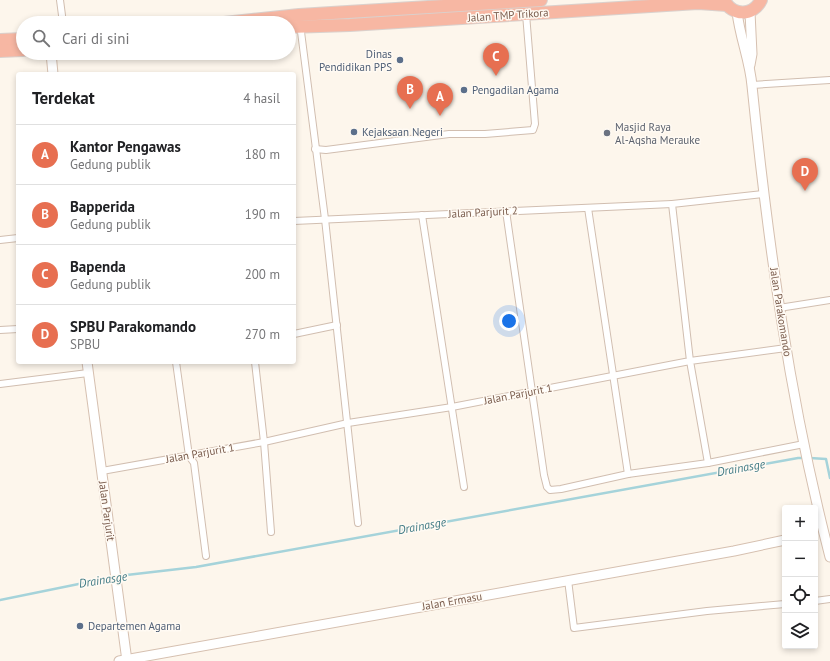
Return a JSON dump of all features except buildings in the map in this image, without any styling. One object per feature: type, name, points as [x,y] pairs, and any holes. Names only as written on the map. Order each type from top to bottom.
[{"type":"highway","name":"Jalan TMP Trikora","points":[[296,23],[485,1],[509,2],[541,0]]},
{"type":"highway","points":[[726,3],[737,12],[750,12],[755,9],[761,0]]},
{"type":"highway","points":[[509,2],[510,15]]},
{"type":"highway","name":"Jalan TMP Trikora","points":[[296,23],[350,25],[698,3],[726,3]]},
{"type":"highway","points":[[0,40],[16,39]]},
{"type":"highway","points":[[0,51],[16,50]]},
{"type":"street","points":[[60,0],[62,16]]},
{"type":"street","name":"Jalan Parakomando","points":[[737,12],[741,36],[750,64],[763,194],[779,308],[819,533],[830,557]]},
{"type":"street","name":"Jalan Parakomando","points":[[750,12],[752,54],[750,64]]},
{"type":"street","points":[[315,149],[326,150],[449,134],[485,134],[533,130],[535,124],[526,14]]},
{"type":"street","points":[[296,23],[325,219],[358,523]]},
{"type":"street","points":[[52,60],[53,72]]},
{"type":"street","points":[[752,85],[830,80]]},
{"type":"street","points":[[708,463],[690,361],[672,204],[763,194]]},
{"type":"street","name":"Jalan Parjurit 2","points":[[296,220],[672,204]]},
{"type":"street","points":[[588,208],[612,376],[628,474]]},
{"type":"street","points":[[506,211],[545,481],[550,490],[561,489],[628,474],[708,463],[804,444]]},
{"type":"street","points":[[422,215],[464,487]]},
{"type":"street","points":[[0,240],[16,238]]},
{"type":"street","points":[[779,308],[830,300]]},
{"type":"street","points":[[296,334],[337,325]]},
{"type":"street","points":[[0,330],[16,329]]},
{"type":"street","name":"Jalan Parjurit 1","points":[[102,471],[264,442],[348,423],[452,407],[690,361],[786,348]]},
{"type":"street","name":"Jalan Parjurit","points":[[87,364],[117,586],[124,661]]},
{"type":"street","points":[[176,364],[189,456],[194,463],[206,556]]},
{"type":"street","points":[[255,364],[264,442],[271,532]]},
{"type":"street","points":[[0,384],[88,373]]},
{"type":"street","name":"Jalan Ermasu","points":[[124,661],[782,541]]},
{"type":"street","points":[[568,580],[574,628],[707,611],[782,604]]},
{"type":"street","points":[[818,601],[830,599]]},
{"type":"waterway","name":"Drainasge","points":[[118,576],[196,567],[798,458],[805,458]]},
{"type":"waterway","name":"Drainasge","points":[[810,458],[826,459],[830,478]]},
{"type":"waterway","name":"Drainasge","points":[[0,600],[113,577]]},
{"type":"place","name":"Dinas Pendidikan PPS","points":[[400,60]]},
{"type":"place","name":"Bapenda","points":[[496,76]]},
{"type":"place","name":"Pengadilan Agama","points":[[464,90]]},
{"type":"place","name":"Bapperida","points":[[410,109]]},
{"type":"place","name":"Kantor Pengawas","points":[[440,116]]},
{"type":"place","name":"Kejaksaan Negeri","points":[[354,132]]},
{"type":"place","name":"Masjid Raya Al-Aqsha Merauke","points":[[607,133]]},
{"type":"place","name":"SPBU Parakomando","points":[[805,191]]},
{"type":"place","name":"Departemen Agama","points":[[80,626]]}]
